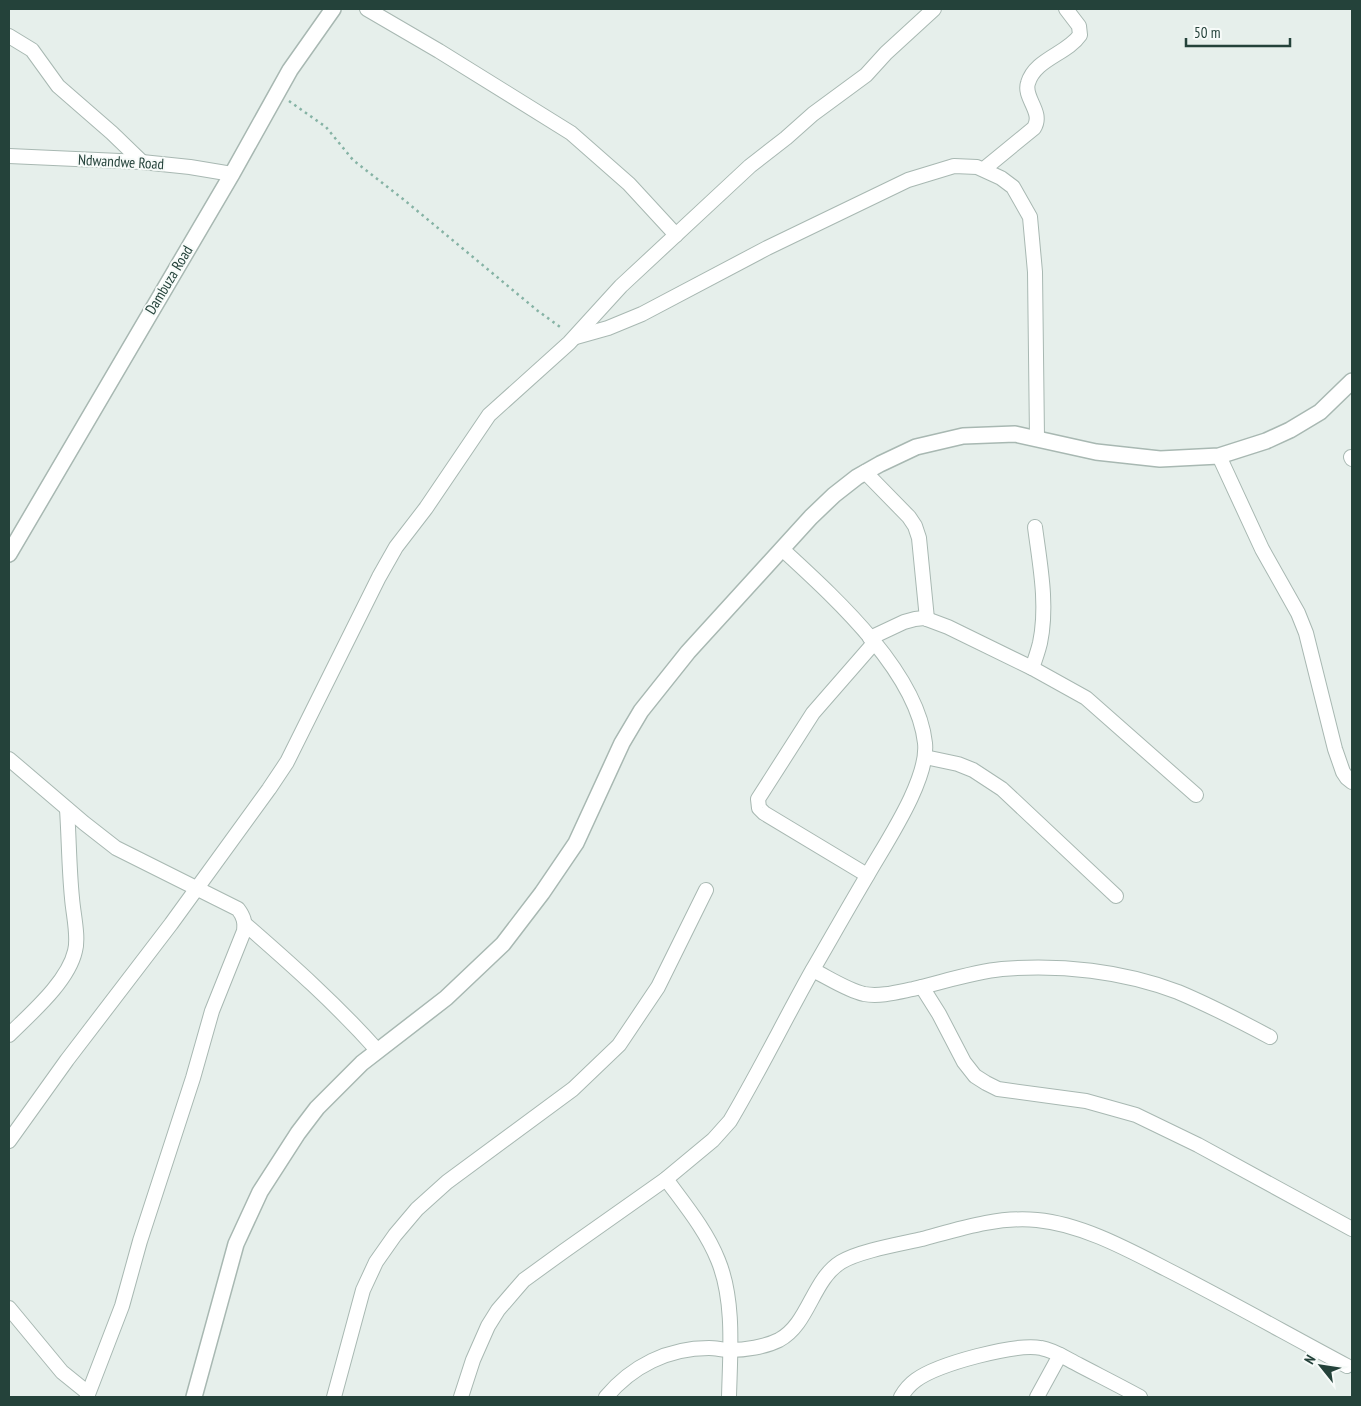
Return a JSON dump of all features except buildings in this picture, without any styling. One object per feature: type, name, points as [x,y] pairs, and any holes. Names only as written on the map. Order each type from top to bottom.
[{"type":"street","name":"Dambuza Road","points":[[9,554],[232,174],[276,93],[333,9]]},
{"type":"street","points":[[367,9],[448,56],[572,133],[629,184],[676,235]]},
{"type":"street","points":[[9,1142],[67,1060],[197,889],[287,762],[379,577],[396,547],[426,508],[489,415],[575,337],[621,286],[750,166],[813,114],[866,75],[886,53],[934,9]]},
{"type":"street","points":[[984,169],[1037,124],[1036,112],[1028,92],[1031,76],[1038,68],[1061,51],[1072,46],[1080,35],[1078,26],[1066,9]]},
{"type":"street","points":[[9,36],[32,50],[58,86],[112,132],[142,162]]},
{"type":"street","name":"Ndwandwe Road","points":[[9,156],[142,162],[232,174]]},
{"type":"street","points":[[575,337],[608,328],[642,314],[767,248],[908,180],[954,166],[977,167],[984,169],[1013,187],[1030,217],[1035,272],[1037,438]]},
{"type":"street","points":[[194,1397],[236,1244],[251,1210],[298,1132],[317,1108],[345,1079],[377,1050],[446,998],[503,944],[542,893],[576,843],[622,743],[641,712],[688,652],[811,517],[856,477],[916,447],[963,436],[1015,434],[1096,452],[1130,456],[1160,458],[1219,456],[1266,441],[1290,430],[1320,412],[1352,382]]},
{"type":"street","points":[[1219,456],[1262,549],[1298,613],[1306,633],[1335,749],[1343,772],[1352,782]]},
{"type":"street","points":[[865,472],[915,526],[927,619]]},
{"type":"street","points":[[1032,668],[1042,628],[1043,588],[1035,527]]},
{"type":"street","points":[[462,1397],[473,1360],[488,1326],[498,1310],[524,1280],[666,1179],[713,1140],[730,1121],[813,970],[892,834],[920,777],[925,757],[925,744],[914,703],[899,675],[837,601],[782,549]]},
{"type":"street","points":[[867,875],[764,813],[758,804],[758,799],[802,728],[872,641],[904,622],[915,619],[927,619],[948,627],[1032,668],[1086,698],[1196,795]]},
{"type":"street","points":[[925,757],[958,764],[973,770],[1002,789],[1116,896]]},
{"type":"street","points":[[9,758],[67,809],[116,848],[238,909],[243,916],[245,924],[244,931],[212,1011],[193,1078],[140,1241],[122,1306],[88,1395],[62,1372],[9,1308]]},
{"type":"street","points":[[9,1035],[57,985],[71,962],[75,951],[76,939],[71,894],[67,809]]},
{"type":"street","points":[[334,1397],[363,1290],[376,1262],[395,1235],[418,1209],[447,1182],[573,1090],[619,1045],[658,986],[706,890]]},
{"type":"street","points":[[245,924],[323,992],[377,1050]]},
{"type":"street","points":[[813,970],[864,994],[892,994],[968,974],[1002,969],[1076,969],[1154,984],[1228,1015],[1270,1037]]},
{"type":"street","points":[[922,987],[939,1014],[964,1062],[975,1076],[986,1083],[998,1089],[1086,1101],[1136,1115],[1198,1145],[1352,1229]]},
{"type":"street","points":[[666,1179],[706,1234],[718,1260],[728,1297],[730,1397]]},
{"type":"street","points":[[606,1397],[628,1375],[658,1358],[689,1349],[712,1348],[730,1350],[762,1346],[788,1334],[830,1271],[842,1262],[855,1256],[974,1225],[1006,1219],[1037,1220],[1070,1226],[1124,1247],[1191,1281],[1347,1366]]},
{"type":"street","points":[[901,1397],[910,1384],[918,1378],[958,1361],[1021,1347],[1042,1348],[1060,1355],[1140,1397]]},
{"type":"street","points":[[1037,1397],[1060,1355]]},
{"type":"path","points":[[276,93],[326,127],[353,160],[538,311],[575,337]]}]
